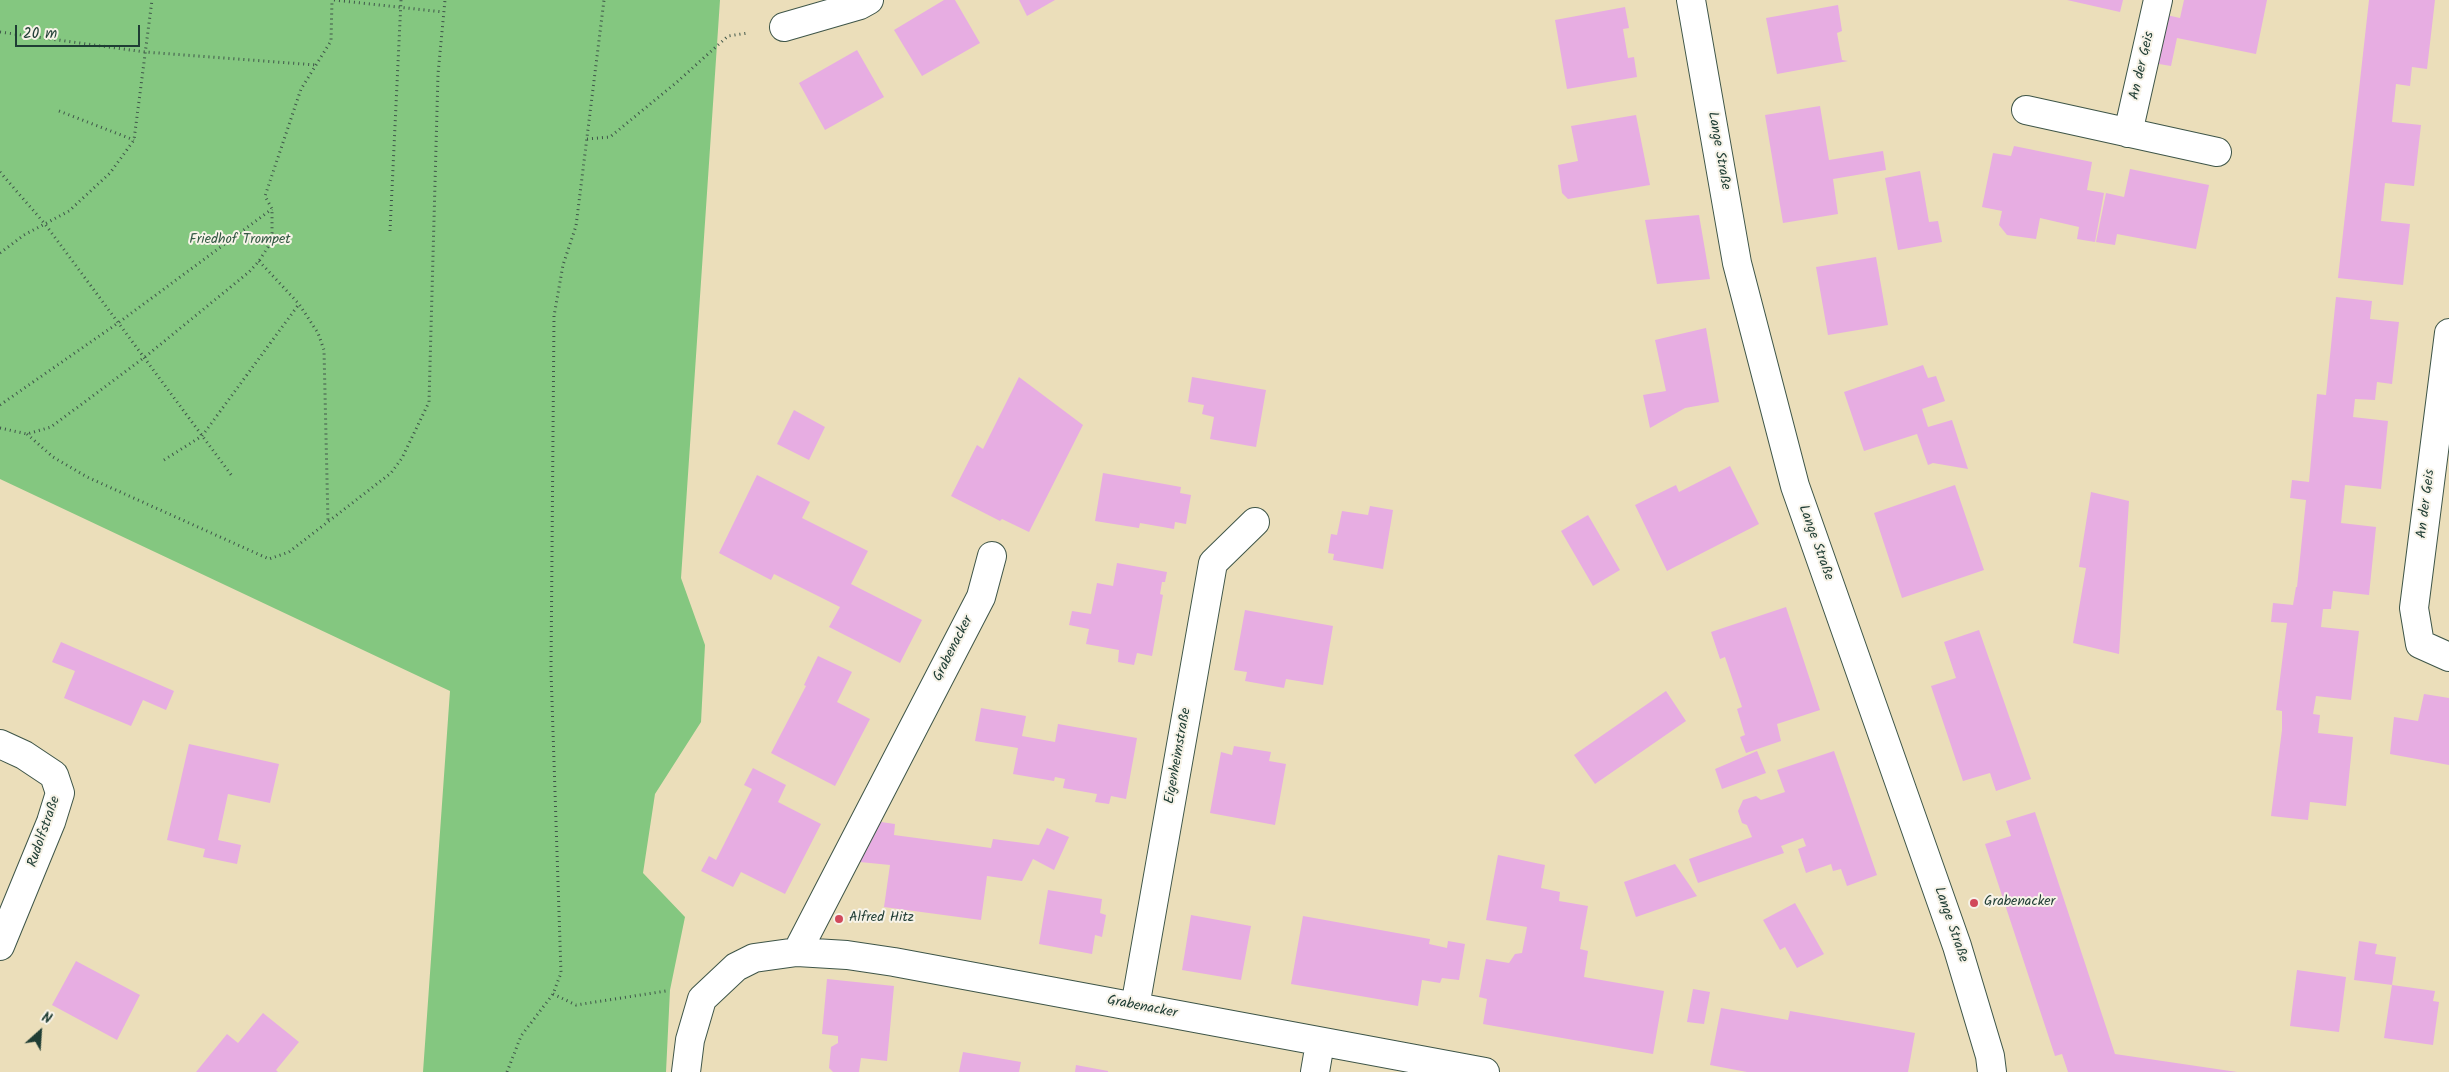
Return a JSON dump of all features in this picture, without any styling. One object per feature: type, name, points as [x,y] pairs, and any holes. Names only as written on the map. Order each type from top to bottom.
[{"type":"street","points":[[784,28],[860,5],[869,0]]},
{"type":"street","name":"Lange Straße","points":[[1691,0],[1737,263],[1794,486],[1958,946],[1990,1056],[1992,1072]]},
{"type":"street","name":"An der Geis","points":[[2128,133],[2158,0]]},
{"type":"street","points":[[2026,110],[2217,152]]},
{"type":"street","name":"An der Geis","points":[[2449,333],[2414,608],[2420,644],[2449,657]]},
{"type":"street","name":"Eigenheimstraße","points":[[1135,1007],[1213,563],[1255,522]]},
{"type":"street","name":"Grabenacker","points":[[797,952],[981,598],[992,556]]},
{"type":"street","name":"Rudolfstraße","points":[[0,744],[24,755],[54,775],[60,793],[51,822],[0,946]]},
{"type":"street","name":"Grabenacker","points":[[702,999],[736,967],[754,958],[797,952],[847,955],[894,962],[1320,1043],[1485,1072]]},
{"type":"street","points":[[686,1072],[690,1040],[702,999]]},
{"type":"street","points":[[1315,1072],[1320,1043]]},
{"type":"path","points":[[0,253],[24,234],[69,212],[103,179],[134,140],[152,0]]},
{"type":"path","points":[[0,428],[27,434],[51,427],[145,357],[249,272],[259,261],[268,247],[272,233],[272,209],[265,196],[301,89],[331,41],[333,0],[444,12]]},
{"type":"path","points":[[390,231],[401,0]]},
{"type":"path","points":[[27,434],[52,457],[87,477],[269,560],[289,552],[391,473],[402,458],[429,402],[437,93],[445,0]]},
{"type":"path","points":[[507,1072],[521,1036],[552,994],[561,973],[562,946],[551,671],[554,316],[563,266],[576,226],[604,0]]},
{"type":"path","points":[[587,140],[610,137],[677,82],[728,36],[784,28]]},
{"type":"path","points":[[0,32],[146,52],[316,64]]},
{"type":"path","points":[[59,111],[134,140]]},
{"type":"path","points":[[0,172],[45,224],[232,476]]},
{"type":"path","points":[[0,405],[118,323],[272,209]]},
{"type":"path","points":[[259,261],[299,304],[318,333],[324,350],[328,522]]},
{"type":"path","points":[[164,460],[202,436],[299,304]]},
{"type":"path","points":[[552,994],[576,1005],[683,988],[702,999]]},
{"type":"green space","name":"Friedhof Trompet","points":[[0,0],[720,0],[681,578],[705,645],[701,722],[655,794],[643,873],[685,917],[670,990],[666,1072],[423,1072],[450,691],[0,479]]},
{"type":"building","points":[[944,0],[955,0],[980,43],[922,76],[894,30]]},
{"type":"building","points":[[1019,0],[1055,0],[1027,16]]},
{"type":"building","points":[[2067,0],[2123,0],[2120,12]]},
{"type":"building","points":[[2184,0],[2267,0],[2256,54],[2177,38],[2171,66],[2153,63],[2162,14],[2180,18]]},
{"type":"building","points":[[2369,0],[2435,0],[2427,69],[2412,67],[2410,86],[2396,84],[2392,122],[2421,125],[2414,186],[2385,183],[2381,221],[2410,224],[2403,285],[2338,278]]},
{"type":"building","points":[[1838,5],[1842,31],[1837,33],[1842,60],[1848,61],[1777,74],[1766,18]]},
{"type":"building","points":[[1625,7],[1629,28],[1623,29],[1628,58],[1634,57],[1637,77],[1567,89],[1555,20]]},
{"type":"building","points":[[857,50],[884,97],[825,130],[799,83]]},
{"type":"building","points":[[1820,106],[1829,160],[1883,151],[1886,170],[1833,179],[1838,214],[1783,223],[1765,115]]},
{"type":"building","points":[[1636,115],[1650,185],[1568,199],[1562,193],[1558,165],[1578,161],[1571,126]]},
{"type":"building","points":[[2014,146],[2092,162],[2087,190],[2104,193],[2095,242],[2077,239],[2079,227],[2040,218],[2036,239],[2007,235],[1999,225],[2002,211],[1982,207],[1993,153],[2011,156]]},
{"type":"building","points":[[2130,169],[2209,185],[2196,249],[2117,234],[2115,245],[2096,242],[2106,193],[2124,197]]},
{"type":"building","points":[[1920,171],[1929,222],[1938,221],[1942,242],[1898,250],[1885,178]]},
{"type":"building","points":[[1699,215],[1710,279],[1657,284],[1645,220]]},
{"type":"building","points":[[1876,257],[1888,325],[1828,335],[1816,267]]},
{"type":"building","points":[[2336,297],[2372,301],[2370,319],[2399,322],[2392,384],[2377,382],[2375,400],[2355,399],[2353,417],[2388,421],[2381,489],[2345,485],[2341,523],[2376,527],[2369,595],[2333,591],[2331,609],[2323,609],[2321,627],[2359,631],[2351,700],[2316,696],[2313,714],[2320,715],[2318,733],[2353,737],[2346,806],[2310,802],[2308,820],[2271,816],[2282,730],[2282,711],[2276,710],[2287,623],[2271,622],[2273,603],[2293,605],[2297,587],[2306,500],[2290,498],[2292,480],[2309,482],[2317,394],[2326,395]]},
{"type":"building","points":[[1706,328],[1719,402],[1685,408],[1650,428],[1643,395],[1666,391],[1655,340]]},
{"type":"building","points":[[1923,365],[1928,378],[1936,376],[1945,401],[1922,409],[1928,427],[1952,420],[1968,469],[1933,463],[1928,465],[1917,434],[1864,451],[1844,392]]},
{"type":"building","points":[[1019,377],[1083,425],[1029,532],[1002,519],[1000,521],[951,496],[977,445],[983,449]]},
{"type":"building","points":[[1192,377],[1266,390],[1256,447],[1210,439],[1214,417],[1202,414],[1204,405],[1188,402]]},
{"type":"building","points":[[794,410],[825,427],[809,460],[777,444]]},
{"type":"building","points":[[1730,466],[1759,524],[1667,571],[1635,505],[1676,485],[1679,492]]},
{"type":"building","points":[[1103,473],[1181,487],[1180,493],[1191,495],[1186,524],[1175,522],[1174,529],[1140,523],[1139,528],[1095,521]]},
{"type":"building","points":[[757,475],[810,502],[802,518],[868,551],[851,584],[922,620],[900,663],[829,627],[840,607],[774,574],[771,580],[719,553]]},
{"type":"building","points":[[1955,485],[1984,570],[1902,598],[1874,513]]},
{"type":"building","points":[[2091,492],[2129,501],[2119,654],[2073,643],[2086,568],[2079,567]]},
{"type":"building","points":[[1370,506],[1393,510],[1383,569],[1333,560],[1334,554],[1328,553],[1331,534],[1337,535],[1342,511],[1368,515]]},
{"type":"building","points":[[1588,515],[1620,570],[1593,586],[1561,531]]},
{"type":"building","points":[[1117,563],[1167,572],[1165,582],[1162,582],[1160,594],[1163,595],[1152,656],[1137,653],[1134,665],[1118,662],[1119,650],[1086,644],[1089,629],[1069,625],[1072,611],[1091,614],[1097,583],[1113,586]]},
{"type":"building","points":[[1786,607],[1820,710],[1777,724],[1781,741],[1746,753],[1740,737],[1745,735],[1737,709],[1742,707],[1725,657],[1720,659],[1711,632]]},
{"type":"building","points":[[1245,610],[1333,626],[1323,685],[1286,679],[1284,688],[1245,681],[1247,672],[1234,670]]},
{"type":"building","points":[[1979,630],[2031,779],[1996,791],[1990,773],[1963,781],[1931,686],[1956,678],[1944,642]]},
{"type":"building","points":[[61,642],[174,691],[166,710],[143,700],[131,726],[64,698],[75,671],[52,662]]},
{"type":"building","points":[[818,656],[852,672],[837,702],[870,719],[835,786],[771,753],[806,686],[804,685]]},
{"type":"building","points":[[1666,691],[1686,721],[1595,784],[1574,755]]},
{"type":"building","points":[[2424,694],[2449,698],[2449,765],[2390,754],[2394,717],[2418,721]]},
{"type":"building","points":[[981,708],[1026,716],[1022,736],[1055,742],[1058,724],[1137,738],[1126,799],[1111,796],[1109,804],[1095,802],[1097,794],[1063,788],[1065,779],[1055,777],[1054,781],[1013,774],[1018,748],[975,741]]},
{"type":"building","points":[[189,744],[279,764],[270,803],[228,794],[218,840],[241,845],[237,864],[203,857],[205,849],[167,840]]},
{"type":"building","points":[[1234,746],[1271,752],[1269,761],[1286,764],[1275,825],[1210,813],[1221,752],[1232,755]]},
{"type":"building","points":[[1757,751],[1766,773],[1722,789],[1715,769]]},
{"type":"building","points":[[1834,751],[1877,875],[1847,886],[1841,869],[1833,871],[1831,864],[1806,873],[1798,849],[1806,846],[1803,838],[1781,846],[1784,853],[1698,883],[1689,859],[1752,837],[1747,825],[1742,823],[1738,811],[1743,800],[1756,796],[1761,800],[1785,792],[1777,770]]},
{"type":"building","points":[[753,768],[786,785],[778,802],[821,824],[785,894],[741,872],[733,887],[701,871],[709,856],[716,860],[752,789],[744,785]]},
{"type":"building","points":[[2035,812],[2115,1054],[2237,1072],[2068,1072],[2062,1054],[2055,1056],[1985,844],[2011,836],[2006,821]]},
{"type":"building","points":[[881,822],[895,824],[894,835],[991,848],[993,839],[1039,845],[1047,828],[1069,837],[1054,870],[1033,859],[1022,881],[987,876],[981,920],[884,907],[890,865],[860,862]]},
{"type":"building","points":[[1498,855],[1545,865],[1541,888],[1560,892],[1559,901],[1588,906],[1580,949],[1588,951],[1584,977],[1664,991],[1653,1054],[1483,1024],[1487,999],[1479,997],[1486,959],[1509,963],[1515,954],[1522,953],[1527,927],[1486,920]]},
{"type":"building","points":[[1675,864],[1697,896],[1636,917],[1624,882]]},
{"type":"building","points":[[1048,890],[1102,899],[1100,913],[1106,915],[1102,937],[1095,935],[1092,954],[1039,944]]},
{"type":"building","points":[[1795,903],[1824,954],[1797,968],[1785,947],[1780,950],[1763,920]]},
{"type":"building","points":[[1191,915],[1251,926],[1241,980],[1182,970]]},
{"type":"building","points":[[1303,916],[1430,939],[1429,944],[1447,948],[1448,941],[1465,944],[1459,980],[1442,978],[1440,983],[1422,980],[1418,1006],[1291,984]]},
{"type":"building","points":[[2359,941],[2377,944],[2375,954],[2396,957],[2392,985],[2354,980]]},
{"type":"building","points":[[76,961],[140,995],[117,1040],[52,1005]]},
{"type":"building","points":[[2297,970],[2346,977],[2339,1032],[2290,1026]]},
{"type":"building","points":[[827,979],[894,986],[887,1061],[861,1058],[859,1072],[833,1072],[829,1068],[831,1047],[838,1043],[838,1036],[822,1034]]},
{"type":"building","points":[[2392,985],[2435,991],[2433,1001],[2439,1002],[2433,1045],[2384,1038]]},
{"type":"building","points":[[1693,989],[1710,992],[1704,1024],[1687,1022]]},
{"type":"building","points":[[1721,1008],[1788,1020],[1790,1011],[1915,1033],[1908,1072],[1747,1072],[1710,1065]]},
{"type":"building","points":[[263,1013],[299,1042],[276,1070],[278,1072],[196,1072],[227,1034],[238,1043]]},
{"type":"building","points":[[963,1052],[1021,1062],[1019,1072],[959,1072]]},
{"type":"building","points":[[1076,1065],[1108,1071],[1108,1072],[1075,1072]]},
{"type":"place","name":"Grabenacker","points":[[1974,903]]},
{"type":"place","name":"Alfred Hitz","points":[[839,919]]}]
